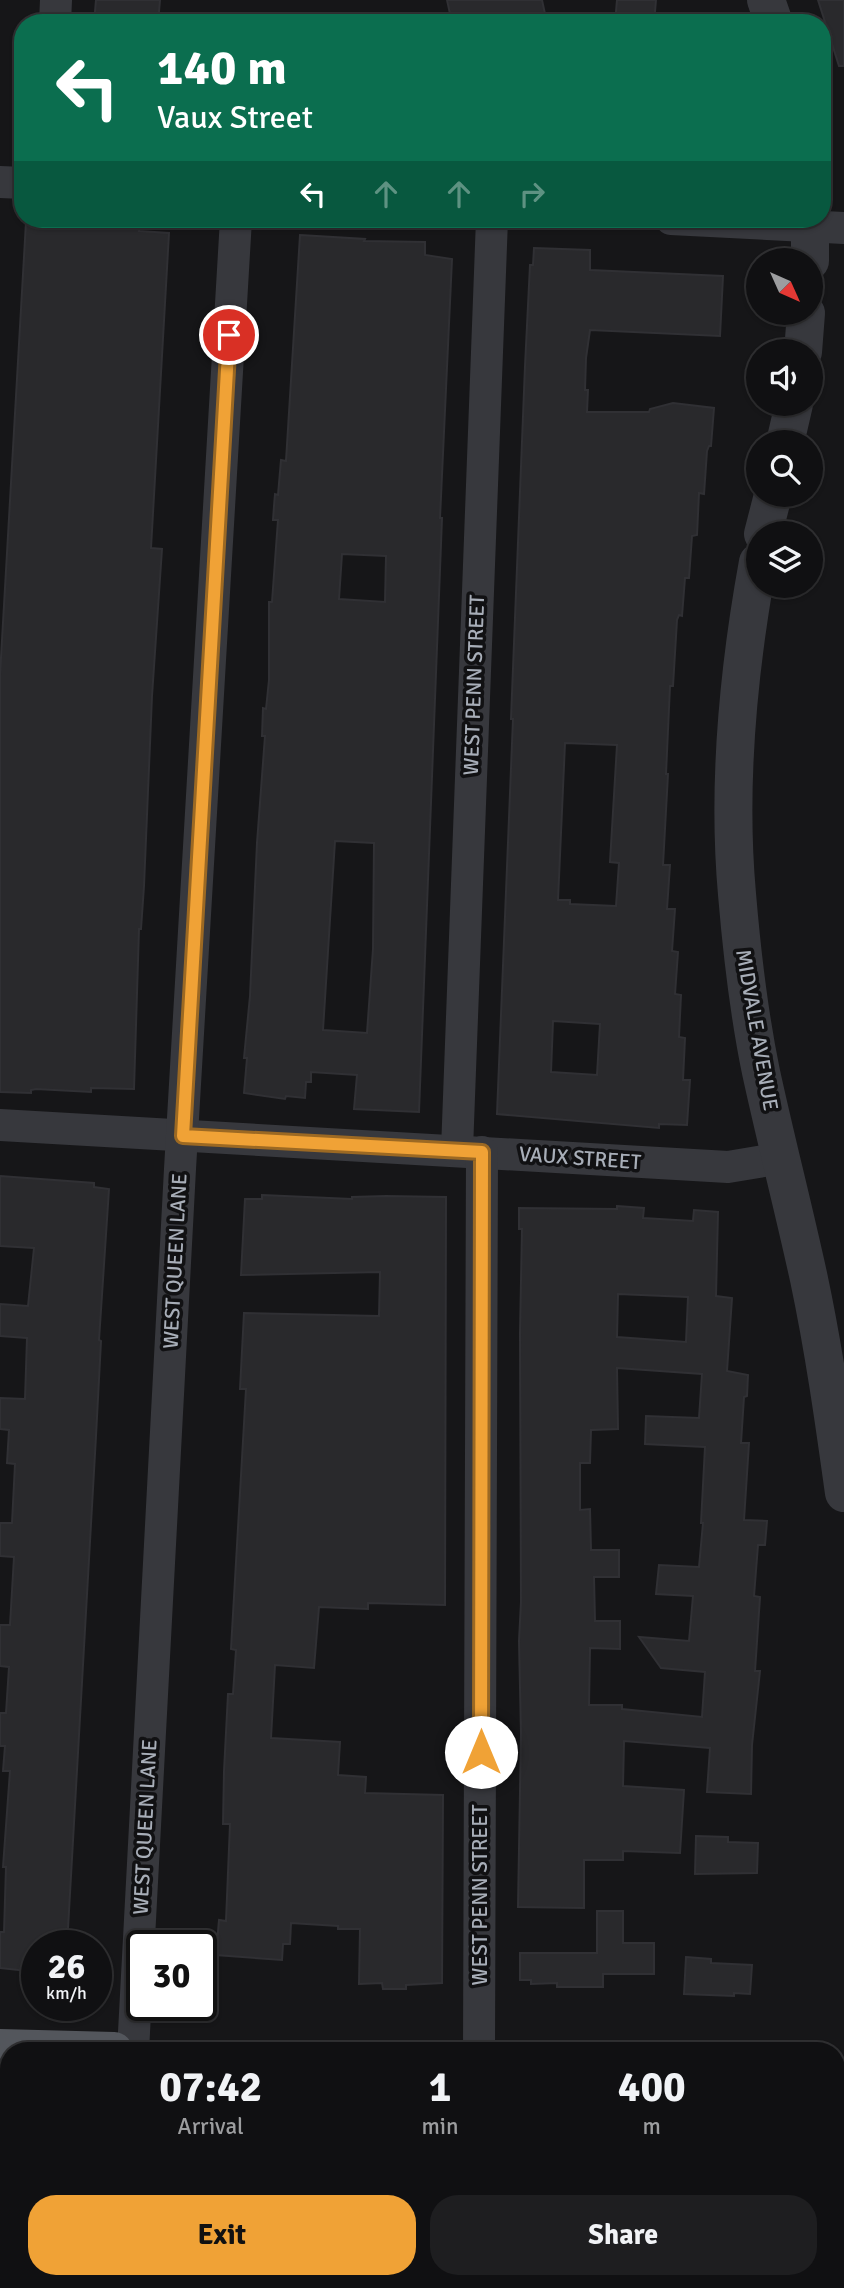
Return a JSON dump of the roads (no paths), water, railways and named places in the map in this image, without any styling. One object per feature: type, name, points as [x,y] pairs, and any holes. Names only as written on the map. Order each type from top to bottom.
[{"type":"street","name":"WEST QUEEN LANE","points":[[133,2042],[235,228]]},
{"type":"street","name":"WEST PENN STREET","points":[[479,2042],[470,1151],[492,228]]},
{"type":"street","points":[[766,228],[818,233]]},
{"type":"street","name":"MIDVALE AVENUE","points":[[752,598],[743,657],[735,742],[737,892],[747,986],[761,1072],[838,1407],[844,1493]]},
{"type":"street","name":"VAUX STREET","points":[[0,1125],[728,1167],[782,1158]]}]
